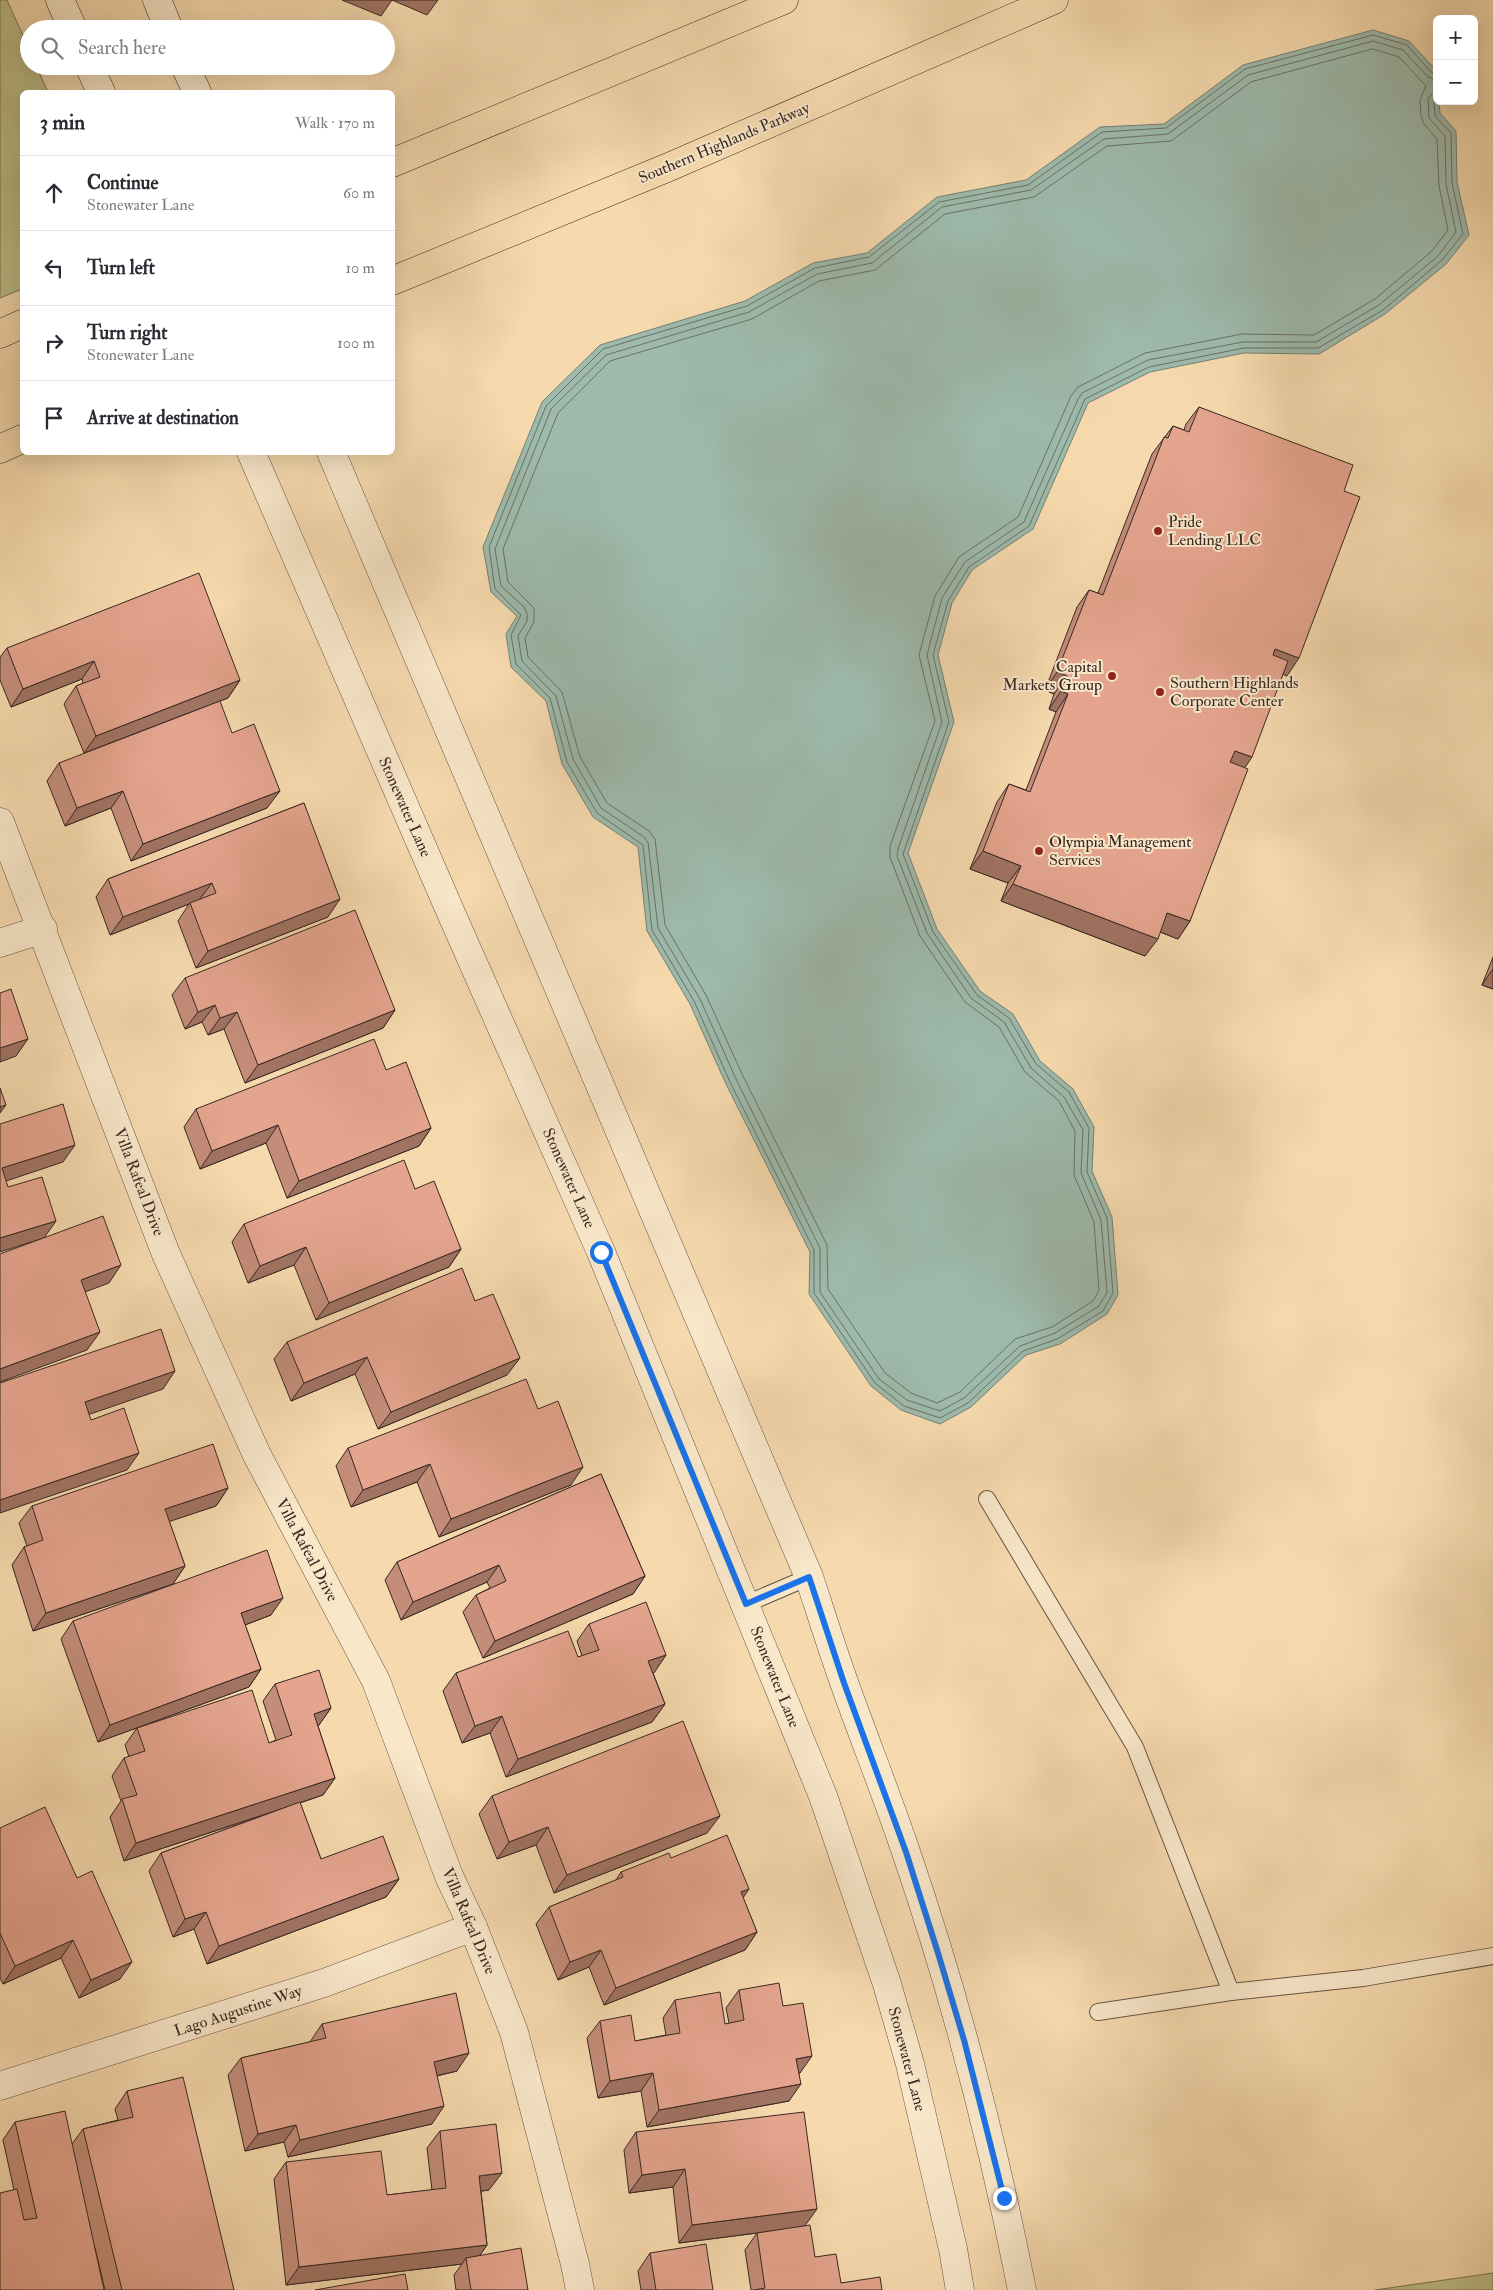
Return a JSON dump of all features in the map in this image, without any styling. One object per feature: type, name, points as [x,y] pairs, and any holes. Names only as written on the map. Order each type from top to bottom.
[{"type":"main road","points":[[395,162],[784,0]]},
{"type":"main road","name":"Southern Highlands Parkway","points":[[395,280],[669,167],[1054,0]]},
{"type":"main road","points":[[0,334],[20,325]]},
{"type":"main road","points":[[0,448],[20,440]]},
{"type":"street","points":[[60,0],[69,20]]},
{"type":"street","points":[[157,0],[165,20]]},
{"type":"street","points":[[93,75],[99,90]]},
{"type":"street","points":[[190,75],[196,90]]},
{"type":"street","name":"Stonewater Lane","points":[[252,455],[601,1252],[823,1796],[887,1984],[912,2073],[953,2249],[960,2290]]},
{"type":"street","points":[[332,455],[809,1577],[844,1683],[906,1852],[943,1970],[987,2129],[1004,2198],[1022,2290]]},
{"type":"street","name":"Villa Rafeal Drive","points":[[0,822],[43,928],[166,1254],[257,1455],[376,1681],[449,1876],[473,1927],[514,2032],[568,2236],[580,2290]]},
{"type":"street","points":[[0,943],[43,928]]},
{"type":"street","name":"Lago Augustine Way","points":[[0,2086],[324,1983],[473,1927]]},
{"type":"lane","points":[[987,1498],[1134,1748],[1231,1992]]},
{"type":"lane","points":[[746,1604],[809,1577]]},
{"type":"lane","points":[[1098,2012],[1231,1992],[1363,1978],[1493,1956]]},
{"type":"green space","points":[[0,0],[7,0],[20,29],[20,75],[40,75],[47,90],[20,90],[20,290],[0,298]]},
{"type":"green space","points":[[1493,2273],[1493,2290],[1375,2290]]},
{"type":"water","points":[[1373,30],[1409,41],[1433,67],[1433,105],[1439,105],[1440,113],[1456,131],[1457,182],[1469,235],[1446,264],[1385,314],[1319,354],[1244,353],[1150,372],[1088,403],[1033,529],[972,570],[952,603],[938,655],[954,722],[908,853],[937,929],[980,991],[1013,1014],[1040,1061],[1073,1089],[1094,1127],[1092,1171],[1112,1217],[1118,1295],[1107,1314],[1060,1344],[1026,1355],[971,1407],[940,1424],[901,1410],[871,1386],[809,1294],[810,1252],[726,1084],[690,1004],[647,931],[638,847],[593,817],[562,764],[546,701],[511,667],[506,634],[517,616],[491,592],[483,547],[542,402],[600,345],[745,301],[813,263],[867,253],[937,197],[1026,180],[1100,127],[1164,124],[1243,65]]},
{"type":"building","name":"Southern Highlands Corporate Center","points":[[1199,407],[1353,465],[1344,491],[1360,497],[1299,658],[1275,649],[1273,655],[1288,661],[1252,757],[1235,751],[1230,762],[1248,769],[1190,921],[1167,913],[1158,939],[1013,884],[1021,866],[983,851],[1009,784],[1030,792],[1068,694],[1061,691],[1067,676],[1057,672],[1089,590],[1103,595],[1164,437],[1168,438],[1173,426],[1189,432]]},
{"type":"building","points":[[199,573],[240,680],[96,736],[76,686],[100,677],[94,661],[23,689],[7,648]]},
{"type":"building","points":[[220,701],[232,733],[254,724],[280,791],[143,844],[123,791],[77,808],[59,763]]},
{"type":"building","points":[[304,803],[340,899],[208,951],[190,903],[216,893],[212,883],[123,917],[108,879]]},
{"type":"building","points":[[355,910],[395,1010],[258,1065],[237,1012],[220,1018],[215,1005],[198,1012],[185,978]]},
{"type":"building","points":[[11,989],[28,1039],[0,1048],[0,993]]},
{"type":"building","points":[[374,1039],[386,1070],[406,1062],[431,1128],[299,1181],[278,1125],[212,1151],[196,1109]]},
{"type":"building","points":[[0,1088],[6,1105],[0,1107]]},
{"type":"building","points":[[63,1104],[75,1145],[2,1168],[8,1187],[42,1177],[56,1221],[0,1238],[0,1124]]},
{"type":"building","points":[[404,1160],[415,1189],[434,1181],[461,1249],[329,1303],[306,1247],[260,1266],[244,1224]]},
{"type":"building","points":[[103,1216],[121,1265],[81,1280],[100,1332],[0,1369],[0,1254]]},
{"type":"building","points":[[462,1268],[475,1301],[493,1294],[520,1358],[391,1412],[367,1357],[304,1383],[287,1342]]},
{"type":"building","points":[[161,1329],[175,1371],[85,1402],[91,1420],[124,1408],[139,1453],[0,1500],[0,1383]]},
{"type":"building","points":[[526,1379],[538,1409],[558,1401],[583,1467],[451,1519],[430,1464],[363,1490],[348,1448]]},
{"type":"building","points":[[213,1444],[228,1488],[165,1509],[185,1566],[46,1613],[24,1547],[43,1540],[32,1506]]},
{"type":"building","points":[[601,1474],[645,1576],[495,1641],[476,1595],[506,1581],[499,1565],[413,1602],[397,1562]]},
{"type":"building","points":[[267,1550],[283,1598],[241,1613],[261,1669],[110,1725],[73,1621]]},
{"type":"building","points":[[646,1602],[666,1655],[648,1661],[665,1704],[518,1759],[502,1716],[475,1726],[456,1673],[568,1631],[578,1657],[599,1650],[589,1624]]},
{"type":"building","points":[[319,1670],[331,1708],[314,1714],[335,1778],[136,1843],[122,1799],[137,1795],[124,1758],[145,1751],[137,1728],[252,1690],[269,1743],[292,1735],[275,1684]]},
{"type":"building","points":[[683,1721],[720,1816],[567,1875],[548,1827],[509,1842],[492,1796]]},
{"type":"building","points":[[300,1802],[321,1859],[383,1836],[399,1879],[219,1946],[206,1912],[185,1919],[161,1853]]},
{"type":"building","points":[[45,1807],[77,1878],[92,1871],[132,1962],[91,1980],[73,1940],[15,1966],[0,1933],[0,1828]]},
{"type":"building","points":[[727,1835],[749,1889],[741,1892],[757,1932],[616,1988],[601,1950],[570,1962],[549,1907],[623,1877],[621,1872],[669,1853],[671,1858]]},
{"type":"building","points":[[779,1983],[783,2006],[803,2003],[812,2056],[796,2059],[801,2084],[659,2110],[653,2073],[610,2081],[600,2021],[631,2015],[635,2041],[680,2033],[675,2000],[720,1992],[725,2024],[744,2020],[739,1990]]},
{"type":"building","points":[[456,1993],[469,2053],[434,2062],[444,2106],[300,2140],[296,2125],[258,2134],[241,2058],[326,2038],[322,2024]]},
{"type":"building","points":[[183,2077],[234,2290],[122,2290],[83,2129],[133,2117],[127,2091]]},
{"type":"building","points":[[65,2111],[104,2290],[0,2290],[0,2193],[17,2189],[24,2220],[37,2218],[15,2122]]},
{"type":"building","points":[[804,2112],[817,2209],[692,2225],[685,2169],[642,2175],[636,2132]]},
{"type":"building","points":[[496,2124],[502,2173],[479,2176],[487,2245],[299,2267],[286,2162],[381,2151],[387,2195],[446,2188],[440,2131]]},
{"type":"building","points":[[810,2225],[815,2257],[836,2254],[841,2283],[880,2277],[882,2290],[754,2290],[765,2288],[757,2233]]},
{"type":"building","points":[[706,2244],[713,2290],[656,2290],[650,2253]]},
{"type":"building","points":[[521,2248],[528,2290],[471,2290],[466,2258]]},
{"type":"building","points":[[405,2274],[408,2290],[315,2290]]},
{"type":"place","name":"Pride Lending LLC","points":[[1158,531]]},
{"type":"place","name":"Capital Markets Group","points":[[1112,676]]},
{"type":"place","name":"Southern Highlands Corporate Center","points":[[1160,692]]},
{"type":"place","name":"Olympia Management Services","points":[[1039,851]]},
{"type":"route","points":[[601,1252],[746,1604],[809,1577],[844,1683],[906,1852],[938,1953],[964,2040],[1004,2198]]}]
